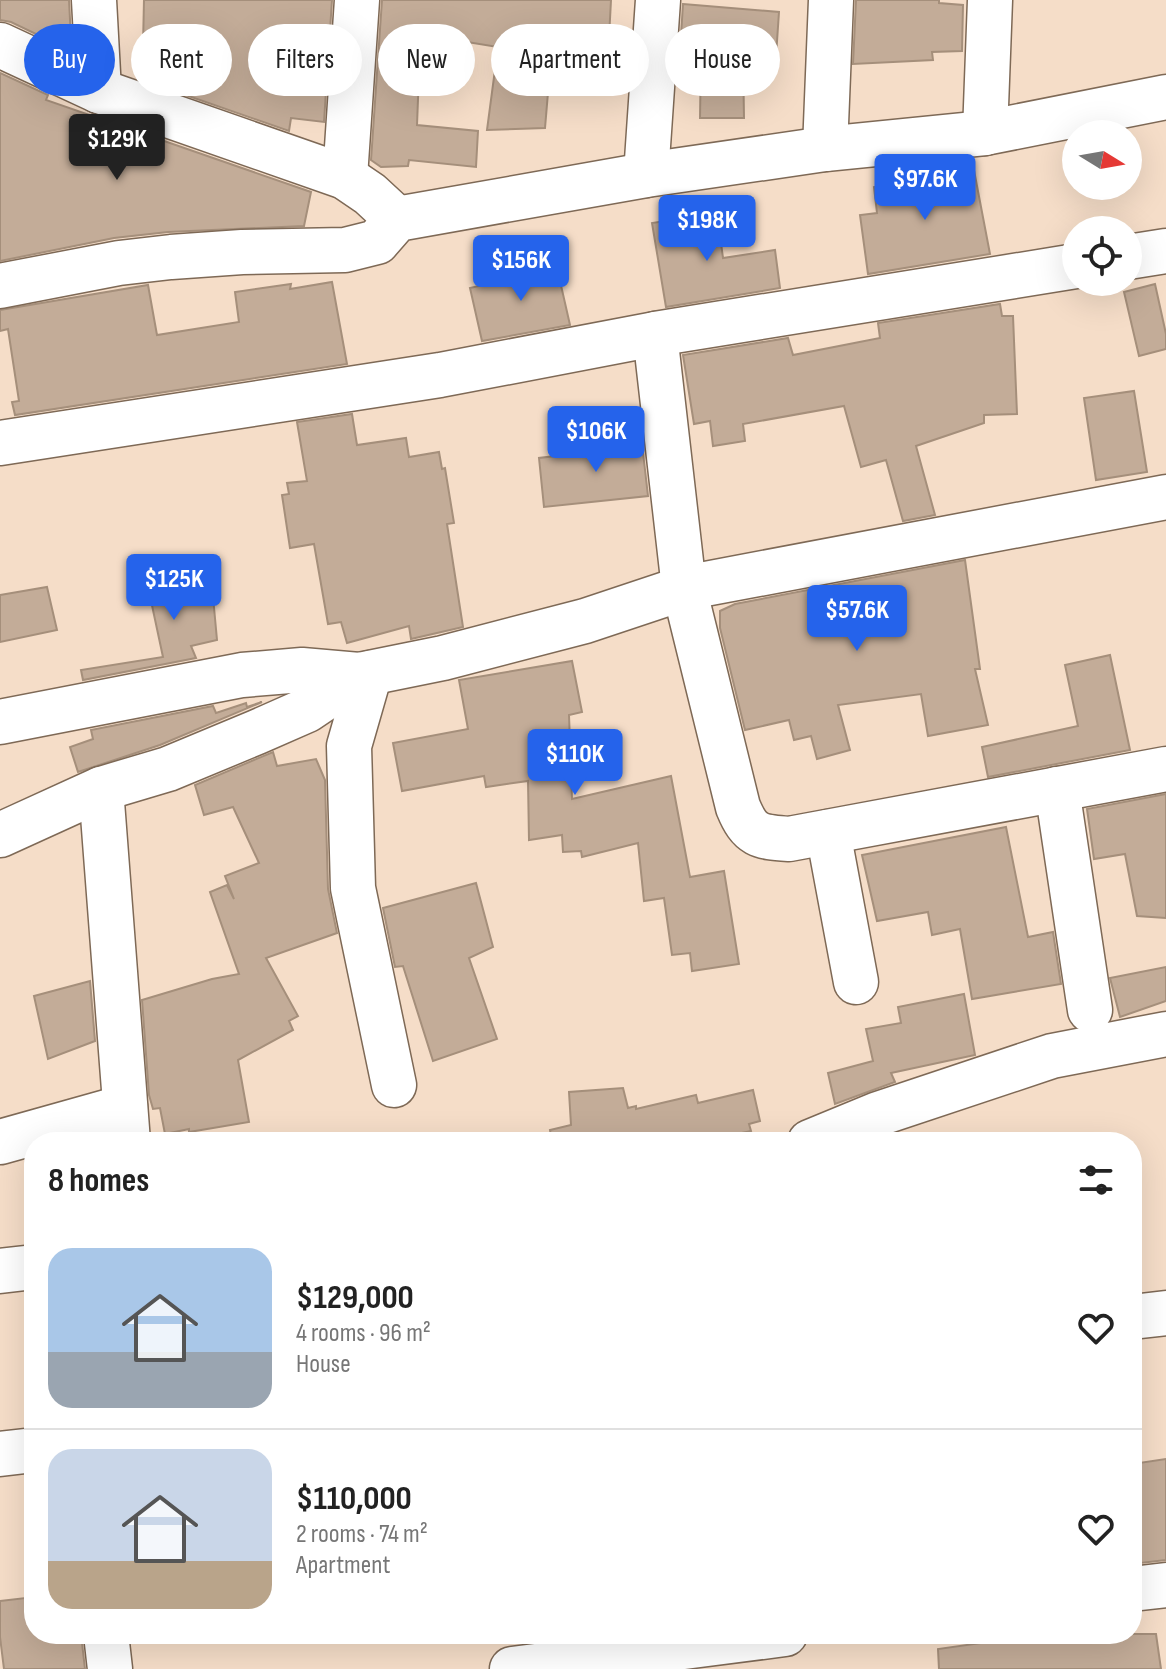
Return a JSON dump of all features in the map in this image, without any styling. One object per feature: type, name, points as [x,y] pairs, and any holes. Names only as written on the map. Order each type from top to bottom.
[{"type":"street","points":[[94,0],[95,24]]},
{"type":"street","points":[[345,177],[357,0]]},
{"type":"street","points":[[646,175],[658,0]]},
{"type":"street","points":[[825,149],[831,0]]},
{"type":"street","points":[[985,133],[990,0]]},
{"type":"street","points":[[0,45],[24,56]]},
{"type":"street","points":[[113,96],[345,177],[370,194],[397,219]]},
{"type":"street","points":[[0,286],[119,263],[171,257],[345,250],[377,242],[397,219],[646,175],[825,149],[985,133],[1166,97]]},
{"type":"street","points":[[1142,255],[1166,251]]},
{"type":"street","points":[[0,443],[440,375],[655,334],[1062,268]]},
{"type":"street","points":[[655,334],[684,588],[738,807],[751,830],[765,837],[789,839],[1166,769]]},
{"type":"street","points":[[0,722],[242,675],[302,670],[364,674],[443,658],[585,621],[684,588],[1166,497]]},
{"type":"street","points":[[0,835],[101,789],[168,769],[307,710],[364,674]]},
{"type":"street","points":[[364,674],[349,746],[353,888],[394,1085]]},
{"type":"street","points":[[71,1132],[127,1124],[101,789]]},
{"type":"street","points":[[1057,789],[1090,1010]]},
{"type":"street","points":[[828,832],[856,982]]},
{"type":"street","points":[[834,1132],[878,1114],[1052,1056],[1166,1034]]},
{"type":"street","points":[[0,1142],[24,1139]]},
{"type":"street","points":[[0,1271],[24,1268]]},
{"type":"street","points":[[1142,1316],[1166,1313]]},
{"type":"street","points":[[0,1454],[24,1451]]},
{"type":"street","points":[[1142,1588],[1166,1585]]},
{"type":"street","points":[[107,1644],[110,1669]]},
{"type":"street","points":[[512,1669],[707,1644]]},
{"type":"building","points":[[0,0],[69,0],[70,24],[24,24],[24,28],[0,20]]},
{"type":"building","points":[[144,0],[332,0],[330,24],[248,24],[248,96],[326,96],[324,122],[291,118],[289,131],[188,96],[232,96],[232,24],[143,24]]},
{"type":"building","points":[[382,0],[611,0],[610,24],[491,24],[491,46],[475,43],[475,24],[380,24]]},
{"type":"building","points":[[856,0],[939,0],[939,3],[963,5],[962,51],[932,52],[933,60],[853,64]]},
{"type":"building","points":[[683,4],[779,12],[778,24],[682,24]]},
{"type":"building","points":[[378,58],[378,96],[418,96],[417,125],[478,131],[476,167],[409,160],[408,166],[381,167],[371,160]]},
{"type":"building","points":[[0,73],[24,84],[24,96],[48,96],[46,100],[311,192],[304,226],[168,232],[114,238],[0,261]]},
{"type":"building","points":[[492,96],[548,96],[545,128],[487,130]]},
{"type":"building","points":[[700,96],[744,96],[744,118],[700,118]]},
{"type":"building","points":[[973,165],[990,254],[868,274],[860,215],[877,213],[874,187],[934,178],[933,173]]},
{"type":"building","points":[[717,213],[723,258],[775,250],[780,288],[666,307],[652,223]]},
{"type":"building","points":[[555,259],[570,325],[482,341],[470,288],[513,278],[511,271]]},
{"type":"building","points":[[332,282],[347,364],[15,415],[12,402],[19,401],[8,329],[0,331],[0,310],[148,285],[157,335],[239,322],[235,292],[291,284],[290,289]]},
{"type":"building","points":[[1155,284],[1166,334],[1166,349],[1139,356],[1125,296],[1142,296],[1142,287]]},
{"type":"building","points":[[1000,304],[1002,316],[1013,316],[1017,414],[984,415],[984,423],[916,446],[935,515],[903,521],[886,460],[861,467],[844,406],[743,424],[745,441],[713,446],[710,421],[694,424],[683,355],[788,338],[793,355],[880,338],[878,323]]},
{"type":"building","points":[[1134,391],[1147,472],[1096,480],[1084,398]]},
{"type":"building","points":[[352,414],[357,445],[406,438],[409,457],[439,452],[442,469],[445,468],[454,523],[447,524],[463,627],[411,639],[409,626],[347,643],[341,622],[328,624],[314,544],[290,548],[282,495],[289,494],[287,483],[307,481],[297,422]]},
{"type":"building","points":[[641,435],[648,496],[544,507],[539,458],[607,450],[606,439]]},
{"type":"building","points":[[965,560],[980,669],[975,669],[988,725],[928,736],[921,694],[838,705],[850,750],[817,759],[811,736],[794,740],[789,720],[745,730],[720,628],[720,611],[735,604]]},
{"type":"building","points":[[211,575],[217,640],[191,646],[196,658],[83,680],[81,670],[163,657],[147,582],[166,577],[167,580]]},
{"type":"building","points":[[47,587],[57,630],[0,642],[0,595]]},
{"type":"building","points":[[1110,655],[1130,750],[988,777],[982,747],[1078,726],[1065,665]]},
{"type":"building","points":[[572,661],[582,712],[569,715],[572,799],[671,776],[690,877],[724,871],[739,964],[692,971],[690,953],[672,955],[664,898],[644,901],[638,843],[582,857],[581,851],[563,852],[562,835],[529,840],[528,781],[486,787],[484,776],[402,791],[393,743],[468,729],[459,680]]},
{"type":"building","points":[[262,702],[160,745],[78,772],[70,747],[93,739],[91,730],[213,706],[216,713],[246,703],[247,707]]},
{"type":"building","points":[[273,752],[277,766],[316,759],[325,780],[328,889],[337,933],[266,958],[298,1016],[289,1021],[293,1030],[238,1060],[249,1122],[189,1132],[189,1129],[165,1132],[160,1108],[153,1109],[149,1095],[142,1000],[239,974],[210,892],[227,885],[234,899],[225,876],[259,863],[233,807],[204,815],[195,785]]},
{"type":"building","points":[[1166,794],[1166,918],[1137,916],[1125,854],[1094,859],[1087,809]]},
{"type":"building","points":[[1006,827],[1028,937],[1053,932],[1061,984],[972,999],[960,929],[932,935],[928,912],[877,921],[862,855]]},
{"type":"building","points":[[476,883],[493,947],[469,958],[497,1039],[433,1061],[403,966],[395,967],[383,908]]},
{"type":"building","points":[[1166,967],[1166,1001],[1120,1017],[1110,978]]},
{"type":"building","points":[[90,981],[95,1041],[48,1059],[34,996]]},
{"type":"building","points":[[964,994],[975,1055],[891,1073],[895,1082],[835,1104],[828,1073],[873,1061],[866,1029],[901,1023],[898,1007]]},
{"type":"building","points":[[623,1088],[628,1108],[636,1106],[636,1109],[696,1095],[698,1103],[753,1090],[760,1121],[749,1124],[751,1131],[746,1132],[550,1132],[571,1125],[569,1092]]},
{"type":"building","points":[[1166,1459],[1166,1560],[1142,1563],[1142,1463]]},
{"type":"building","points":[[24,1598],[24,1644],[82,1644],[85,1669],[4,1669],[0,1601]]},
{"type":"building","points":[[1142,1634],[1156,1634],[1161,1669],[939,1669],[938,1649],[974,1644],[1142,1644]]}]
